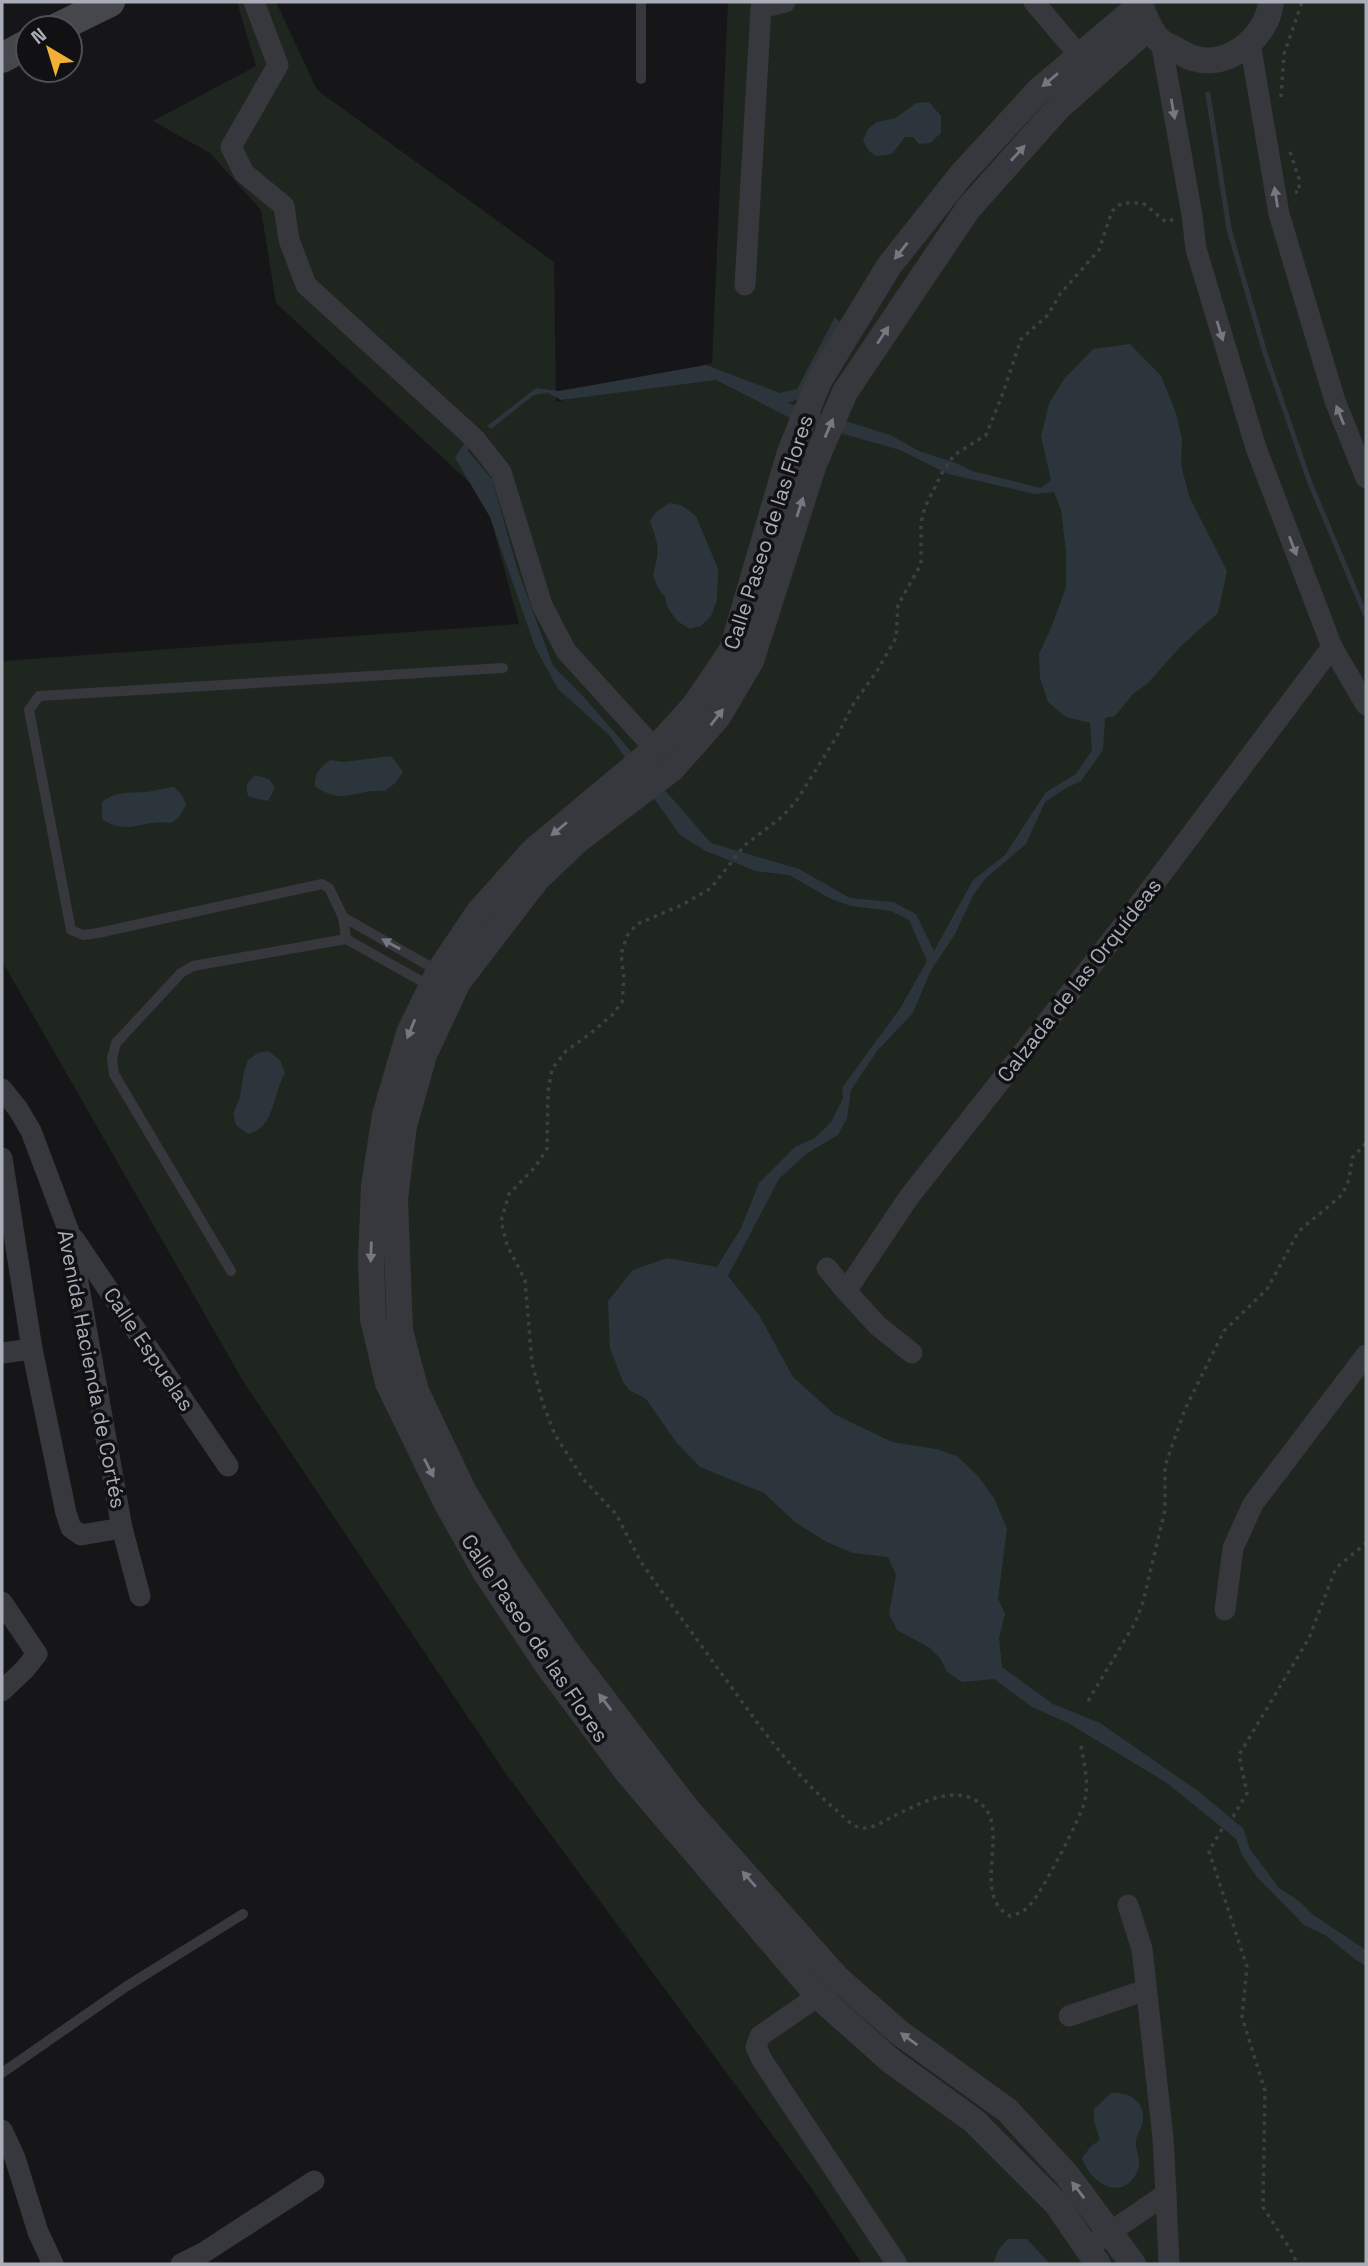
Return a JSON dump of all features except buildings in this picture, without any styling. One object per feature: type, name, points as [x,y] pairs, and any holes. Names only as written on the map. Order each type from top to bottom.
[{"type":"main road","points":[[75,14],[110,2]]},
{"type":"street","points":[[254,2],[278,65],[230,147],[244,173],[284,206],[289,240],[306,285],[475,439],[502,472],[542,605],[566,651],[655,749]]},
{"type":"street","points":[[745,285],[761,8],[785,2]]},
{"type":"street","points":[[1034,2],[1079,55]]},
{"type":"street","points":[[1148,19],[1194,59],[1214,60],[1233,54],[1250,43],[1262,28],[1271,2]]},
{"type":"street","points":[[1148,19],[1192,215],[1196,249],[1256,448],[1332,647],[1366,705]]},
{"type":"street","name":"Calle Paseo de las Flores","points":[[620,793],[672,769],[694,706],[732,650],[790,453],[819,381],[889,266],[961,175],[1039,90],[1079,55],[1148,19]]},
{"type":"street","name":"Calle Paseo de las Flores","points":[[1093,2256],[1056,2203],[974,2121],[891,2061],[827,1987],[687,1809],[558,1660],[509,1567],[464,1492],[416,1391],[400,1331],[395,1199],[404,1126],[444,984],[537,879],[577,841],[655,749],[718,717],[751,662],[814,464],[845,392],[968,209],[1058,108],[1148,19]]},
{"type":"street","points":[[1250,43],[1279,214],[1335,401],[1366,478]]},
{"type":"street","points":[[925,220],[948,239]]},
{"type":"street","name":"Calzada de las Orquídeas","points":[[846,1291],[909,1197],[1125,923],[1332,647]]},
{"type":"street","name":"Avenida Hacienda de Cortés","points":[[2,1088],[31,1131],[69,1232],[122,1528],[81,1535],[71,1528],[66,1514],[32,1349],[2,1158]]},
{"type":"street","name":"Calle Espuelas","points":[[69,1232],[229,1466]]},
{"type":"street","points":[[827,1268],[878,1326],[912,1353]]},
{"type":"street","points":[[2,1353],[32,1349]]},
{"type":"street","points":[[1226,1610],[1233,1548],[1253,1504],[1366,1355]]},
{"type":"street","points":[[122,1528],[140,1596]]},
{"type":"street","points":[[2,1602],[37,1654],[2,1692]]},
{"type":"street","points":[[1128,1905],[1142,1949],[1163,2138],[1169,2264]]},
{"type":"street","points":[[827,1987],[760,2036],[757,2047],[762,2060],[897,2264]]},
{"type":"street","name":"Calle Paseo de las Flores","points":[[827,1987],[900,2033],[1007,2110],[1067,2175],[1133,2264]]},
{"type":"street","points":[[1069,2015],[1146,1990]]},
{"type":"street","points":[[2,2130],[15,2158],[38,2232],[53,2264]]},
{"type":"street","points":[[181,2264],[203,2253],[314,2181]]},
{"type":"street","points":[[1093,2256],[1109,2232],[1166,2193]]},
{"type":"lane","points":[[641,2],[641,79]]},
{"type":"lane","points":[[346,939],[343,917],[329,888],[322,884],[98,933],[83,935],[71,930],[29,710],[38,696],[503,668]]},
{"type":"lane","points":[[343,917],[444,984]]},
{"type":"lane","points":[[231,1271],[114,1074],[112,1058],[116,1043],[181,972],[193,966],[346,939],[444,984]]},
{"type":"lane","points":[[2,2073],[127,1986],[243,1914]]},
{"type":"path","points":[[1281,100],[1283,54],[1302,2]]},
{"type":"path","points":[[1276,195],[1299,192],[1299,179],[1288,147]]},
{"type":"path","points":[[1081,1746],[1087,1777],[1085,1801],[1065,1844],[1031,1904],[1021,1913],[1010,1916],[1001,1912],[991,1889],[993,1830],[987,1812],[979,1802],[961,1794],[946,1796],[912,1806],[873,1826],[861,1828],[811,1788],[774,1746],[660,1589],[641,1562],[616,1514],[584,1480],[555,1435],[532,1363],[525,1280],[507,1245],[501,1221],[509,1194],[535,1167],[547,1149],[548,1091],[552,1069],[566,1051],[613,1014],[622,1002],[624,978],[621,954],[627,936],[637,924],[682,905],[710,888],[745,845],[782,817],[797,800],[854,703],[877,671],[896,638],[898,605],[921,564],[921,523],[925,507],[954,455],[986,435],[1021,340],[1048,315],[1060,294],[1098,250],[1112,211],[1122,204],[1143,203],[1166,222],[1192,215]]},
{"type":"path","points":[[1088,1701],[1135,1623],[1143,1602],[1165,1510],[1165,1466],[1185,1409],[1224,1331],[1267,1289],[1299,1231],[1342,1195],[1349,1180],[1352,1158],[1366,1143]]},
{"type":"path","points":[[1233,1817],[1247,1793],[1239,1755],[1309,1638],[1336,1568],[1366,1543]]},
{"type":"path","points":[[1222,1829],[1209,1851],[1247,1967],[1242,2017],[1265,2091],[1263,2207],[1297,2264]]},
{"type":"shaded area","points":[[237,2],[276,2],[317,90],[554,262],[556,402],[712,363],[728,2],[1366,2],[1366,2264],[862,2264],[810,2186],[504,1771],[243,1381],[2,961],[2,661],[519,624],[485,497],[276,303],[261,210],[210,153],[153,121],[256,66]]},
{"type":"shaded area","points":[[929,102],[941,116],[941,133],[930,143],[919,144],[913,137],[905,137],[892,154],[876,156],[868,150],[863,140],[868,129],[877,122],[896,118],[916,103]]},
{"type":"shaded area","points":[[835,317],[843,326],[802,398],[787,403],[890,435],[919,451],[972,471],[1041,488],[1051,480],[1041,436],[1049,404],[1064,379],[1093,349],[1130,344],[1161,376],[1176,413],[1182,439],[1181,465],[1189,496],[1227,571],[1218,613],[1181,646],[1148,683],[1133,694],[1115,716],[1105,718],[1103,750],[1081,781],[1045,802],[1026,844],[986,878],[974,894],[955,934],[930,972],[913,1013],[877,1051],[851,1090],[847,1118],[838,1135],[806,1154],[779,1179],[728,1276],[759,1315],[793,1377],[834,1414],[892,1442],[936,1449],[957,1456],[978,1476],[994,1498],[1007,1529],[998,1599],[1005,1614],[999,1638],[1002,1667],[1053,1704],[1100,1723],[1198,1791],[1243,1828],[1250,1849],[1279,1888],[1366,1950],[1366,1966],[1325,1935],[1304,1925],[1257,1877],[1242,1855],[1236,1839],[1167,1783],[1068,1723],[1032,1707],[994,1679],[962,1682],[947,1672],[940,1658],[930,1648],[897,1630],[889,1614],[896,1575],[888,1557],[853,1553],[827,1542],[796,1523],[764,1493],[700,1467],[676,1442],[646,1399],[629,1390],[623,1382],[610,1348],[608,1301],[633,1270],[667,1258],[717,1267],[741,1228],[759,1183],[795,1147],[815,1138],[831,1122],[843,1098],[842,1088],[901,1007],[927,961],[909,920],[891,911],[851,906],[831,899],[789,875],[756,871],[706,851],[680,835],[609,735],[558,689],[535,647],[490,517],[455,458],[463,445],[472,437],[468,451],[492,479],[518,571],[553,666],[582,695],[711,843],[799,869],[850,898],[893,902],[916,914],[934,951],[973,880],[1005,855],[1046,792],[1076,774],[1092,750],[1090,723],[1066,717],[1048,702],[1040,678],[1039,654],[1066,587],[1066,551],[1061,510],[1054,492],[1035,494],[948,474],[900,450],[794,420],[716,380],[561,400],[548,393],[534,395],[491,429],[487,426],[536,388],[559,391],[706,365],[780,393],[797,389]]},
{"type":"shaded area","points":[[669,503],[681,505],[696,516],[718,569],[717,600],[711,616],[701,626],[690,629],[677,621],[668,608],[653,575],[658,548],[650,521],[656,512]]},
{"type":"shaded area","points":[[391,756],[403,772],[385,791],[343,796],[326,793],[315,787],[318,771],[330,760],[343,762]]},
{"type":"shaded area","points":[[255,775],[269,779],[275,788],[268,801],[249,797],[247,785]]},
{"type":"shaded area","points":[[174,787],[182,795],[186,805],[179,817],[171,823],[120,827],[102,819],[102,802],[113,796]]},
{"type":"shaded area","points":[[268,1051],[280,1060],[285,1073],[268,1117],[263,1125],[248,1134],[236,1125],[233,1114],[240,1097],[248,1060],[258,1053]]},
{"type":"shaded area","points":[[1111,2093],[1124,2094],[1134,2099],[1143,2113],[1136,2140],[1139,2164],[1137,2172],[1131,2181],[1115,2188],[1099,2182],[1082,2158],[1091,2146],[1100,2140],[1094,2121],[1094,2109]]},
{"type":"shaded area","points":[[1008,2239],[1027,2239],[1050,2264],[996,2264],[994,2262],[998,2250]]},
{"type":"waterway","points":[[1208,94],[1229,229],[1265,353],[1310,483],[1366,616]]}]
